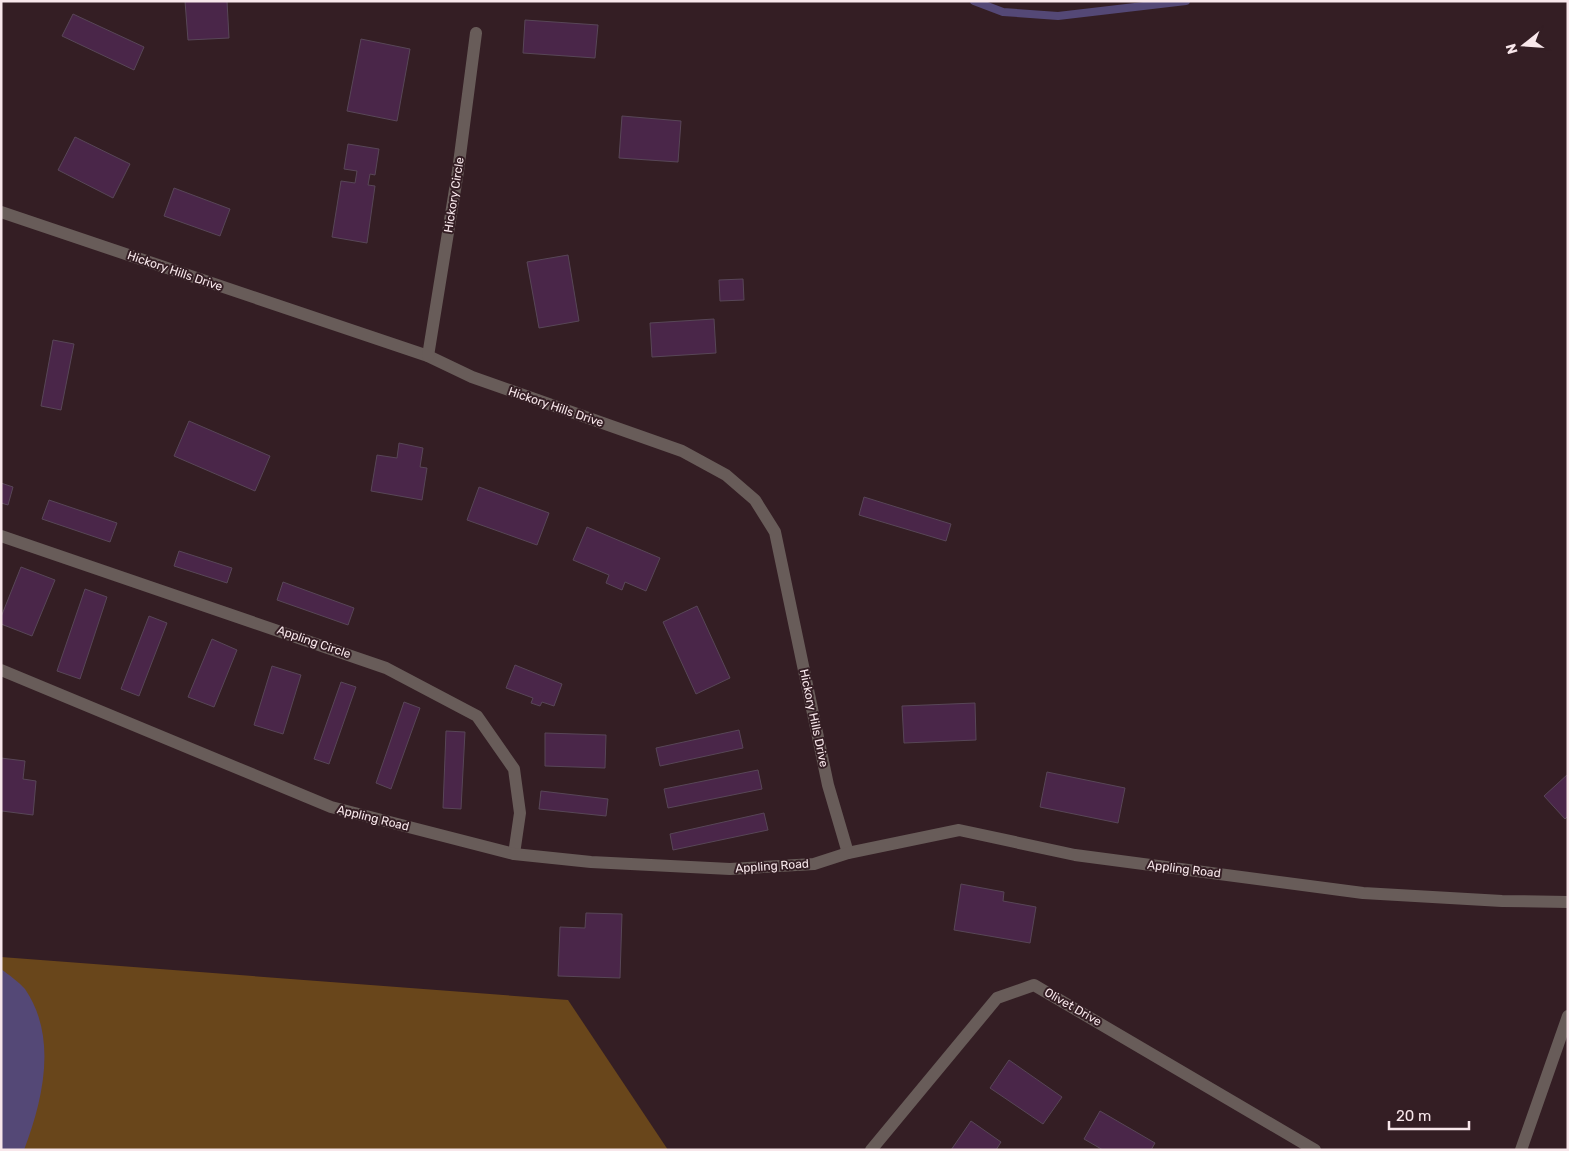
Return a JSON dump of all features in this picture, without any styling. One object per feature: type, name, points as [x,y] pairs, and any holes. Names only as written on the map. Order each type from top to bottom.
[{"type":"street","name":"Hickory Circle","points":[[428,356],[458,171],[476,32]]},
{"type":"street","name":"Hickory Hills Drive","points":[[1,212],[428,356],[472,378],[682,451],[726,475],[755,500],[775,532],[828,785],[848,853]]},
{"type":"street","name":"Appling Circle","points":[[1,536],[386,668],[477,716],[514,769],[520,812],[514,854]]},
{"type":"street","name":"Appling Road","points":[[1,670],[331,807],[514,854],[591,862],[730,869],[814,864],[848,853],[959,830],[1075,855],[1363,893],[1502,901],[1568,902]]},
{"type":"street","name":"Olivet Drive","points":[[871,1150],[997,998],[1034,985],[1315,1150]]},
{"type":"street","points":[[1522,1150],[1568,1016]]},
{"type":"shaded area","points":[[1,957],[568,1000],[668,1150],[1,1150]]},
{"type":"shaded area","points":[[1,969],[25,989],[35,1008],[41,1027],[44,1048],[41,1090],[37,1110],[24,1150],[1,1150]]},
{"type":"building","points":[[185,1],[227,1],[229,38],[188,40]]},
{"type":"building","points":[[73,14],[144,47],[134,70],[62,36]]},
{"type":"building","points":[[525,20],[598,25],[595,58],[523,53]]},
{"type":"building","points":[[361,39],[410,49],[397,121],[347,111]]},
{"type":"building","points":[[622,116],[681,121],[678,162],[619,158]]},
{"type":"building","points":[[75,137],[130,164],[113,198],[58,170]]},
{"type":"building","points":[[348,144],[379,149],[375,175],[370,174],[368,185],[375,186],[367,243],[332,237],[341,181],[355,183],[357,171],[344,169]]},
{"type":"building","points":[[174,188],[230,209],[220,236],[164,216]]},
{"type":"building","points":[[568,255],[579,321],[539,328],[527,262]]},
{"type":"building","points":[[743,279],[744,300],[720,301],[719,280]]},
{"type":"building","points":[[714,319],[716,353],[652,357],[650,323]]},
{"type":"building","points":[[53,340],[74,344],[61,410],[41,406]]},
{"type":"building","points":[[189,421],[270,456],[255,491],[174,456]]},
{"type":"building","points":[[399,443],[423,448],[420,467],[427,468],[422,500],[371,491],[377,455],[397,458]]},
{"type":"building","points":[[1,483],[13,487],[8,505],[1,503]]},
{"type":"building","points":[[479,487],[549,513],[537,545],[467,520]]},
{"type":"building","points":[[864,497],[951,524],[946,541],[859,515]]},
{"type":"building","points":[[49,500],[117,523],[110,542],[42,519]]},
{"type":"building","points":[[587,527],[660,558],[646,591],[625,582],[622,590],[606,583],[609,575],[573,560]]},
{"type":"building","points":[[179,551],[232,568],[227,583],[174,566]]},
{"type":"building","points":[[21,567],[55,580],[32,636],[1,624],[1,617]]},
{"type":"building","points":[[283,582],[354,608],[348,625],[277,600]]},
{"type":"building","points":[[85,589],[107,597],[80,679],[57,671]]},
{"type":"building","points":[[697,606],[730,678],[696,694],[663,622]]},
{"type":"building","points":[[149,616],[167,623],[139,696],[121,689]]},
{"type":"building","points":[[212,639],[237,650],[214,707],[188,697]]},
{"type":"building","points":[[515,665],[562,684],[554,706],[542,702],[540,706],[531,703],[533,698],[506,688]]},
{"type":"building","points":[[272,666],[301,675],[283,734],[254,725]]},
{"type":"building","points":[[341,682],[356,687],[329,764],[314,759]]},
{"type":"building","points":[[404,702],[420,708],[391,789],[376,783]]},
{"type":"building","points":[[975,703],[976,740],[904,743],[902,706]]},
{"type":"building","points":[[739,730],[743,748],[660,766],[656,748]]},
{"type":"building","points":[[446,731],[465,732],[461,809],[443,808]]},
{"type":"building","points":[[545,733],[606,735],[605,768],[545,766]]},
{"type":"building","points":[[1,758],[25,761],[23,779],[36,781],[33,815],[2,811],[1,817]]},
{"type":"building","points":[[758,770],[762,789],[668,808],[664,789]]},
{"type":"building","points":[[1047,772],[1125,788],[1118,823],[1040,807]]},
{"type":"building","points":[[1568,774],[1568,816],[1565,819],[1544,796]]},
{"type":"building","points":[[541,791],[608,799],[606,816],[539,809]]},
{"type":"building","points":[[764,813],[768,830],[673,850],[670,834]]},
{"type":"building","points":[[961,884],[1004,892],[1003,901],[1036,907],[1030,943],[954,930]]},
{"type":"building","points":[[586,913],[622,914],[620,978],[558,976],[560,927],[585,928]]},
{"type":"building","points":[[1009,1060],[1062,1097],[1043,1124],[990,1088]]},
{"type":"building","points":[[1100,1111],[1155,1143],[1151,1150],[1103,1150],[1084,1139]]},
{"type":"building","points":[[971,1121],[1001,1142],[996,1150],[951,1150]]},
{"type":"waterway","points":[[974,1],[1003,12],[1058,16],[1186,1]]}]
